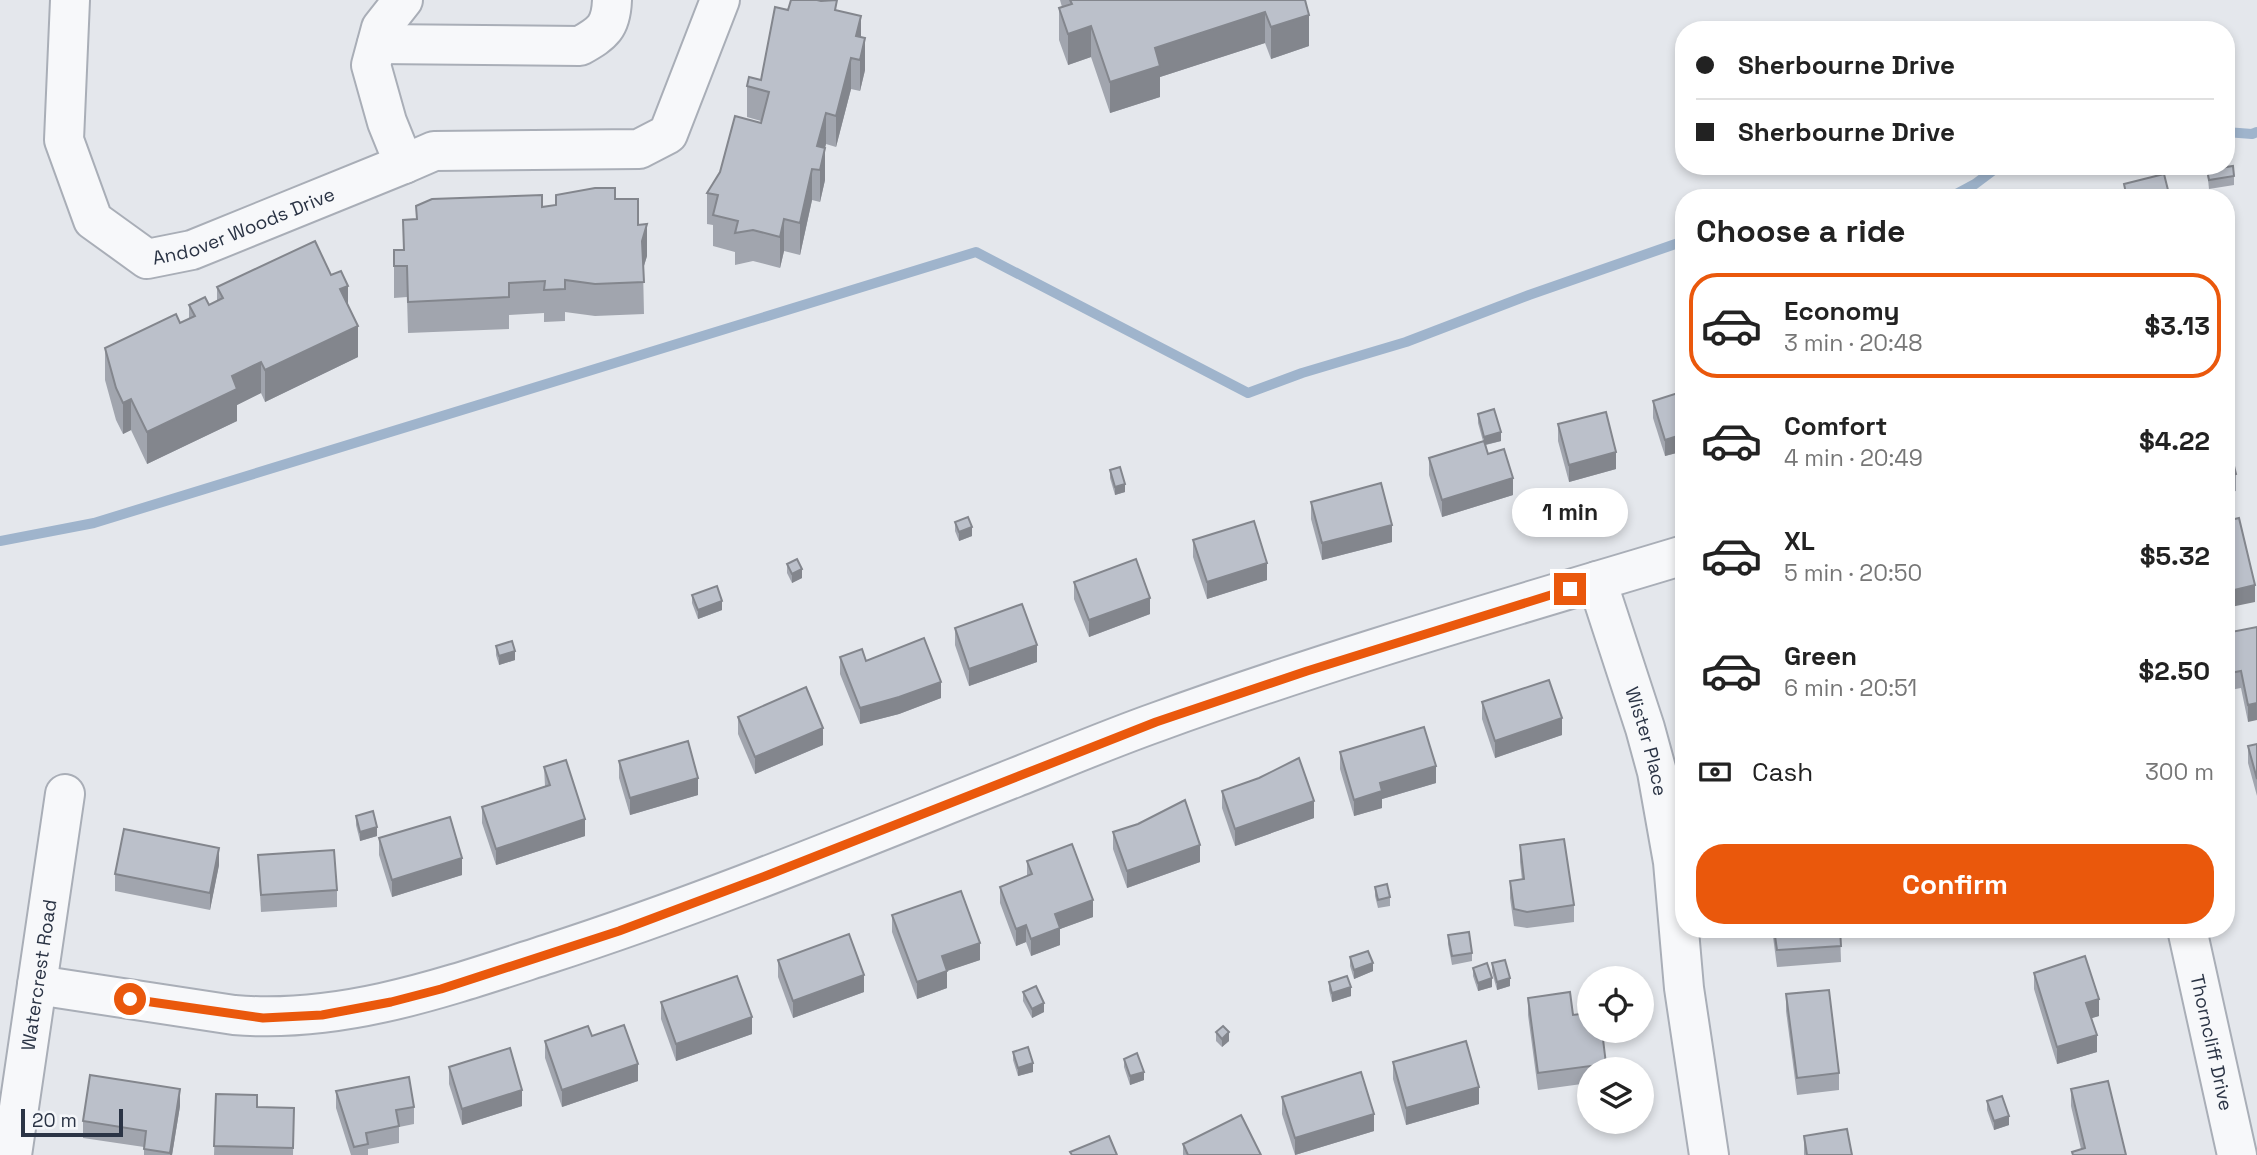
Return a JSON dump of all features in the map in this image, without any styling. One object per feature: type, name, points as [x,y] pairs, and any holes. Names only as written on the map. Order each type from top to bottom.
[{"type":"street","name":"Andover Woods Drive","points":[[70,0],[64,140],[93,220],[148,258],[192,250],[434,151],[639,149],[668,134],[720,0]]},
{"type":"street","points":[[403,0],[382,28],[371,65],[387,122],[404,164]]},
{"type":"street","points":[[377,44],[580,46],[601,34],[611,17],[612,0]]},
{"type":"street","points":[[37,985],[263,1018],[322,1015],[441,989],[619,931],[1156,722],[1307,671],[1675,558]]},
{"type":"street","name":"Wister Place","points":[[1597,581],[1646,728],[1657,772],[1675,885]]},
{"type":"street","name":"Watercrest Road","points":[[12,1155],[65,794]]},
{"type":"street","name":"Wister Place","points":[[1680,938],[1707,1155]]},
{"type":"street","name":"Thorncliff Drive","points":[[2189,938],[2237,1155]]},
{"type":"building","points":[[791,0],[837,0],[835,10],[861,16],[856,36],[865,38],[860,60],[851,58],[836,116],[826,113],[817,146],[825,148],[820,170],[812,169],[800,223],[784,219],[780,237],[753,230],[735,233],[738,221],[713,215],[718,195],[707,193],[720,172],[735,116],[761,123],[769,92],[747,86],[749,77],[761,80],[775,7],[788,10]]},
{"type":"building","points":[[1070,0],[1305,0],[1309,15],[1271,27],[1265,12],[1155,48],[1160,66],[1110,82],[1091,26],[1068,34],[1059,8],[1072,4]]},
{"type":"building","points":[[2164,175],[2168,189],[2125,189],[2124,184]]},
{"type":"building","points":[[2208,175],[2234,175],[2234,176],[2209,180]]},
{"type":"building","points":[[595,188],[615,188],[615,199],[638,199],[638,225],[647,224],[642,241],[644,282],[595,284],[565,280],[565,289],[544,290],[545,281],[509,283],[509,297],[408,302],[407,266],[394,266],[394,250],[404,250],[403,220],[417,219],[416,206],[432,199],[542,195],[542,207],[556,205],[556,195]]},
{"type":"building","points":[[315,241],[331,275],[341,271],[348,286],[340,289],[358,326],[265,370],[261,362],[232,376],[237,389],[147,432],[131,399],[123,403],[105,348],[176,314],[180,323],[195,316],[189,305],[205,297],[209,305],[223,298],[217,287]]},
{"type":"building","points":[[1675,394],[1675,437],[1665,440],[1653,401]]},
{"type":"building","points":[[1494,409],[1501,432],[1484,437],[1478,414]]},
{"type":"building","points":[[1606,412],[1616,452],[1569,465],[1558,424]]},
{"type":"building","points":[[1484,441],[1488,454],[1504,449],[1513,478],[1442,500],[1429,458]]},
{"type":"building","points":[[1120,467],[1125,484],[1115,487],[1110,470]]},
{"type":"building","points":[[1381,483],[1392,525],[1322,543],[1311,502]]},
{"type":"building","points":[[968,517],[972,527],[959,532],[955,522]]},
{"type":"building","points":[[2239,518],[2255,585],[2235,590],[2235,519]]},
{"type":"building","points":[[1254,521],[1267,563],[1207,582],[1193,540]]},
{"type":"building","points":[[797,559],[802,569],[792,574],[787,564]]},
{"type":"building","points":[[1136,559],[1150,598],[1089,620],[1074,582]]},
{"type":"building","points":[[717,586],[722,601],[698,610],[692,595]]},
{"type":"building","points":[[1022,604],[1037,645],[969,669],[955,628]]},
{"type":"building","points":[[2257,627],[2257,703],[2248,705],[2241,671],[2235,672],[2235,631]]},
{"type":"building","points":[[924,638],[941,682],[860,708],[840,657],[862,649],[866,661]]},
{"type":"building","points":[[512,641],[515,651],[499,656],[496,646]]},
{"type":"building","points":[[1549,680],[1562,718],[1495,741],[1482,702]]},
{"type":"building","points":[[806,687],[823,728],[755,757],[738,717]]},
{"type":"building","points":[[1424,727],[1436,766],[1380,783],[1382,791],[1354,800],[1340,752]]},
{"type":"building","points":[[688,741],[698,778],[630,798],[619,761]]},
{"type":"building","points":[[2257,744],[2257,779],[2248,746]]},
{"type":"building","points":[[1299,758],[1314,801],[1235,829],[1222,791],[1259,778]]},
{"type":"building","points":[[566,760],[585,819],[496,849],[482,807],[550,785],[544,767]]},
{"type":"building","points":[[1185,800],[1200,845],[1127,871],[1113,832],[1138,824]]},
{"type":"building","points":[[373,811],[377,827],[360,832],[356,816]]},
{"type":"building","points":[[450,817],[462,858],[392,880],[379,838]]},
{"type":"building","points":[[124,829],[219,848],[210,893],[115,874]]},
{"type":"building","points":[[1564,839],[1574,905],[1527,912],[1514,909],[1510,881],[1524,879],[1520,845]]},
{"type":"building","points":[[1072,844],[1093,900],[1055,914],[1060,928],[1031,939],[1026,925],[1016,929],[1000,887],[1032,874],[1027,861]]},
{"type":"building","points":[[334,850],[337,890],[261,895],[258,855]]},
{"type":"building","points":[[1387,884],[1390,897],[1378,900],[1375,887]]},
{"type":"building","points":[[961,891],[980,943],[942,956],[947,971],[917,982],[892,915]]},
{"type":"building","points":[[1469,932],[1472,953],[1452,956],[1448,935]]},
{"type":"building","points":[[849,934],[864,975],[793,1001],[778,960]]},
{"type":"building","points":[[1775,938],[1841,938],[1841,946],[1777,950]]},
{"type":"building","points":[[1368,951],[1373,963],[1354,970],[1350,957]]},
{"type":"building","points":[[2085,956],[2099,999],[2086,1003],[2097,1035],[2057,1047],[2034,973]]},
{"type":"building","points":[[1505,960],[1510,978],[1497,982],[1492,963]]},
{"type":"building","points":[[1487,963],[1492,978],[1478,983],[1473,968]]},
{"type":"building","points":[[737,976],[752,1017],[676,1044],[661,1002]]},
{"type":"building","points":[[1347,976],[1351,987],[1332,993],[1329,982]]},
{"type":"building","points":[[1036,986],[1044,1003],[1032,1009],[1023,992]]},
{"type":"building","points":[[1829,990],[1839,1073],[1797,1078],[1786,994]]},
{"type":"building","points":[[1570,992],[1573,1015],[1577,1014],[1577,1043],[1603,1043],[1605,1057],[1577,1057],[1577,1068],[1538,1073],[1528,998]]},
{"type":"building","points":[[624,1025],[638,1064],[562,1090],[545,1041],[588,1026],[592,1036]]},
{"type":"building","points":[[1223,1026],[1229,1032],[1222,1039],[1216,1032]]},
{"type":"building","points":[[1466,1041],[1479,1087],[1406,1108],[1393,1062]]},
{"type":"building","points":[[1028,1047],[1033,1063],[1018,1068],[1013,1052]]},
{"type":"building","points":[[510,1048],[522,1090],[462,1109],[449,1067]]},
{"type":"building","points":[[1137,1053],[1144,1072],[1130,1076],[1124,1059]]},
{"type":"building","points":[[1361,1072],[1374,1114],[1295,1138],[1282,1097]]},
{"type":"building","points":[[90,1075],[180,1089],[170,1153],[144,1149],[146,1131],[83,1121]]},
{"type":"building","points":[[409,1077],[414,1107],[396,1110],[399,1126],[366,1133],[368,1144],[354,1147],[336,1091]]},
{"type":"building","points":[[2108,1081],[2126,1155],[2073,1155],[2072,1152],[2085,1148],[2071,1089]]},
{"type":"building","points":[[216,1094],[257,1095],[257,1107],[294,1108],[293,1148],[214,1146]]},
{"type":"building","points":[[2002,1096],[2009,1116],[1994,1121],[1987,1101]]},
{"type":"building","points":[[1241,1115],[1261,1155],[1188,1155],[1183,1144]]},
{"type":"building","points":[[1847,1129],[1852,1155],[1807,1155],[1804,1136]]},
{"type":"building","points":[[1109,1136],[1117,1155],[1072,1155],[1070,1152]]},
{"type":"waterway","points":[[2235,133],[2257,132]]},
{"type":"waterway","points":[[1966,189],[1987,175]]},
{"type":"waterway","points":[[0,541],[94,523],[976,252],[1248,393],[1302,373],[1406,342],[1529,295],[1675,244]]},
{"type":"route","points":[[130,999],[263,1018],[322,1015],[441,989],[619,931],[1156,722],[1307,671],[1570,589]]}]
